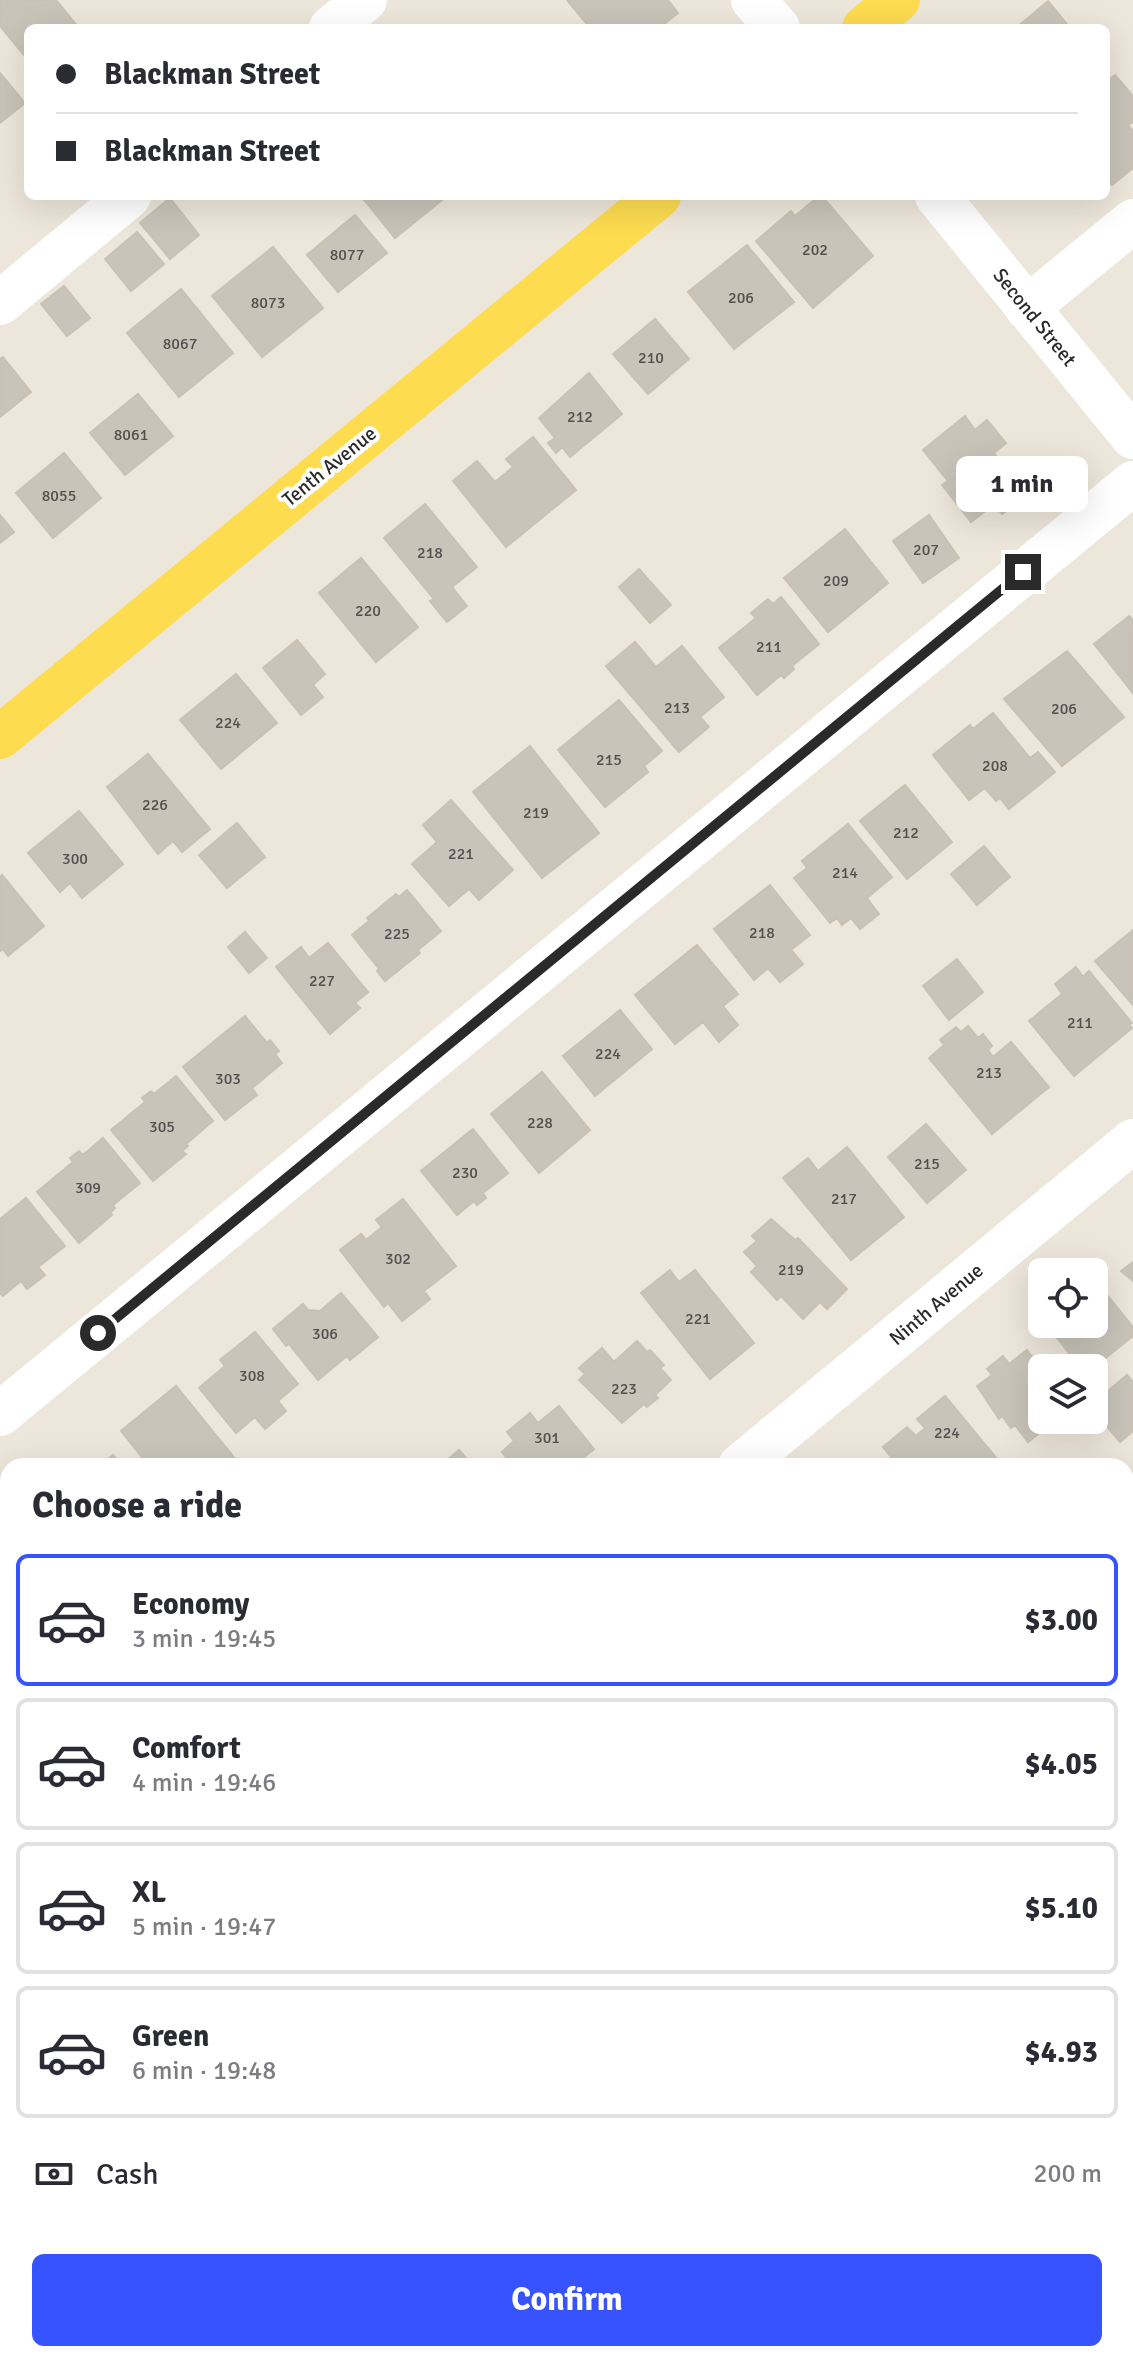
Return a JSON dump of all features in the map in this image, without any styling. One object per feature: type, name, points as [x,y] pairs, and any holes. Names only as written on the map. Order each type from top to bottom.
[{"type":"main road","points":[[869,24],[898,0]]},
{"type":"main road","name":"Tenth Avenue","points":[[0,737],[654,200]]},
{"type":"street","points":[[336,24],[365,0]]},
{"type":"street","points":[[753,0],[774,24]]},
{"type":"street","points":[[0,303],[124,200]]},
{"type":"street","name":"Second Street","points":[[940,200],[1133,437]]},
{"type":"street","points":[[1027,308],[1133,221]]},
{"type":"street","points":[[0,1414],[1133,483]]},
{"type":"street","name":"Ninth Avenue","points":[[750,1458],[1133,1141]]},
{"type":"building","points":[[0,0],[56,0],[76,24],[24,24],[24,55],[0,26]]},
{"type":"building","points":[[567,0],[668,0],[678,13],[664,24],[587,24]]},
{"type":"building","points":[[1048,1],[1067,24],[1021,24]]},
{"type":"building","points":[[0,73],[24,104],[0,123]]},
{"type":"building","points":[[1115,75],[1133,96],[1133,122],[1128,125],[1133,131],[1133,168],[1112,185],[1110,182],[1110,79]]},
{"type":"building","points":[[172,200],[199,235],[170,259],[140,223]]},
{"type":"building","points":[[364,200],[442,200],[395,238]]},
{"type":"building","points":[[814,200],[825,200],[873,256],[813,308],[756,241],[791,211],[795,216]]},
{"type":"building","points":[[355,215],[387,253],[338,292],[307,255]]},
{"type":"building","points":[[137,232],[164,264],[131,291],[105,259]]},
{"type":"building","points":[[747,245],[794,302],[734,349],[688,292]]},
{"type":"building","points":[[273,247],[323,308],[262,357],[212,296]]},
{"type":"building","points":[[64,286],[90,318],[67,336],[41,304]]},
{"type":"building","points":[[181,289],[233,353],[179,397],[127,333]]},
{"type":"building","points":[[655,319],[689,359],[648,394],[613,354]]},
{"type":"building","points":[[3,357],[31,392],[0,417],[0,359]]},
{"type":"building","points":[[589,373],[622,414],[570,457],[562,447],[556,453],[548,443],[555,438],[539,418]]},
{"type":"building","points":[[138,394],[173,436],[125,475],[90,433]]},
{"type":"building","points":[[965,416],[975,430],[987,420],[1006,443],[994,453],[1027,495],[1002,514],[994,504],[971,522],[942,485],[948,481],[923,450]]},
{"type":"building","points":[[533,437],[576,490],[506,547],[453,481],[477,461],[495,482],[513,467],[506,459]]},
{"type":"building","points":[[64,453],[101,498],[53,538],[16,493]]},
{"type":"building","points":[[425,504],[477,567],[452,587],[467,606],[447,622],[430,601],[434,599],[384,538]]},
{"type":"building","points":[[0,515],[14,532],[0,543]]},
{"type":"building","points":[[929,515],[959,558],[923,583],[893,541]]},
{"type":"building","points":[[845,529],[888,583],[828,632],[784,578]]},
{"type":"building","points":[[361,558],[418,627],[376,662],[319,593]]},
{"type":"building","points":[[639,569],[671,605],[650,623],[619,587]]},
{"type":"building","points":[[781,597],[819,644],[792,666],[794,669],[784,678],[781,675],[757,695],[719,648],[756,618],[751,613],[768,599],[773,604]]},
{"type":"building","points":[[1129,616],[1133,620],[1132,692],[1094,644]]},
{"type":"building","points":[[297,640],[325,674],[313,685],[323,697],[301,715],[263,668]]},
{"type":"building","points":[[635,642],[656,667],[682,646],[724,697],[700,717],[709,727],[679,752],[606,666]]},
{"type":"building","points":[[1067,651],[1124,717],[1062,766],[1004,699]]},
{"type":"building","points":[[236,674],[277,723],[221,769],[180,720]]},
{"type":"building","points":[[619,700],[662,751],[644,766],[648,772],[605,807],[558,750]]},
{"type":"building","points":[[993,713],[1030,758],[1038,752],[1055,772],[1009,809],[1000,798],[996,801],[985,788],[969,800],[933,755],[970,725],[973,729]]},
{"type":"building","points":[[530,746],[599,833],[542,878],[473,792]]},
{"type":"building","points":[[148,754],[210,829],[182,852],[173,841],[158,854],[107,787]]},
{"type":"building","points":[[905,785],[952,842],[907,879],[860,821]]},
{"type":"building","points":[[451,800],[513,870],[479,900],[469,889],[449,906],[412,864],[437,842],[423,825]]},
{"type":"building","points":[[79,811],[123,864],[82,898],[70,883],[60,892],[28,853]]},
{"type":"building","points":[[237,823],[265,857],[227,888],[199,855]]},
{"type":"building","points":[[848,824],[892,877],[867,898],[879,914],[860,929],[851,918],[842,925],[837,918],[830,923],[794,878],[807,868],[802,861]]},
{"type":"building","points":[[984,846],[1010,877],[977,905],[951,874]]},
{"type":"building","points":[[2,875],[44,926],[8,956],[3,949],[0,951]]},
{"type":"building","points":[[770,885],[810,935],[791,950],[803,964],[780,982],[768,968],[754,980],[714,929]]},
{"type":"building","points":[[407,890],[441,931],[418,950],[420,953],[385,981],[352,935],[396,894],[399,897]]},
{"type":"building","points":[[1133,930],[1133,1005],[1095,961]]},
{"type":"building","points":[[245,932],[267,958],[249,973],[228,947]]},
{"type":"building","points":[[328,943],[368,992],[355,1003],[360,1008],[330,1034],[276,967],[301,947],[309,958]]},
{"type":"building","points":[[697,945],[738,994],[723,1006],[738,1025],[719,1042],[703,1022],[675,1044],[635,995]]},
{"type":"building","points":[[957,959],[983,992],[949,1020],[923,986]]},
{"type":"building","points":[[1076,967],[1083,977],[1089,971],[1132,1023],[1129,1025],[1132,1028],[1074,1076],[1029,1021],[1062,994],[1055,984]]},
{"type":"building","points":[[620,1010],[652,1049],[595,1096],[563,1056]]},
{"type":"building","points":[[245,1016],[267,1043],[270,1040],[279,1051],[275,1054],[282,1063],[252,1088],[257,1095],[225,1120],[183,1067]]},
{"type":"building","points":[[968,1026],[978,1038],[983,1034],[992,1046],[988,1050],[993,1057],[1011,1042],[1049,1087],[992,1134],[929,1058],[944,1045],[940,1040],[956,1027],[961,1032]]},
{"type":"building","points":[[542,1072],[590,1130],[539,1173],[491,1114]]},
{"type":"building","points":[[176,1076],[213,1121],[186,1144],[188,1146],[182,1151],[186,1154],[153,1181],[111,1130],[145,1102],[142,1098],[151,1091],[154,1094]]},
{"type":"building","points":[[926,1124],[966,1170],[927,1203],[888,1157]]},
{"type":"building","points":[[473,1129],[508,1173],[483,1193],[486,1198],[477,1205],[474,1201],[457,1215],[421,1171]]},
{"type":"building","points":[[103,1138],[140,1183],[113,1205],[112,1215],[79,1243],[37,1192],[73,1162],[70,1158],[79,1151],[83,1155]]},
{"type":"building","points":[[847,1147],[904,1217],[851,1260],[783,1178],[808,1158],[818,1171]]},
{"type":"building","points":[[26,1198],[65,1246],[38,1267],[45,1275],[27,1289],[21,1281],[3,1296],[0,1293],[0,1219]]},
{"type":"building","points":[[403,1199],[456,1266],[424,1291],[430,1299],[402,1321],[388,1303],[384,1307],[340,1250],[361,1234],[366,1240],[382,1227],[376,1220]]},
{"type":"building","points":[[771,1219],[795,1240],[798,1238],[847,1289],[827,1309],[820,1302],[803,1319],[781,1296],[777,1300],[751,1272],[757,1266],[744,1252],[757,1241],[752,1236]]},
{"type":"building","points":[[1133,1262],[1133,1281],[1121,1271]]},
{"type":"building","points":[[670,1270],[679,1282],[695,1270],[754,1343],[710,1379],[641,1293]]},
{"type":"building","points":[[341,1293],[378,1337],[350,1360],[347,1356],[318,1380],[273,1329],[303,1304],[308,1310],[320,1311]]},
{"type":"building","points":[[1108,1296],[1133,1327],[1133,1336],[1108,1356],[1070,1354],[1057,1338],[1108,1338]]},
{"type":"building","points":[[255,1332],[298,1384],[278,1401],[286,1411],[265,1429],[255,1417],[236,1433],[199,1388],[225,1366],[220,1360]]},
{"type":"building","points":[[637,1341],[664,1365],[660,1368],[671,1380],[655,1395],[658,1398],[647,1407],[644,1404],[622,1423],[579,1380],[585,1374],[579,1368],[602,1348],[614,1362]]},
{"type":"building","points":[[1027,1350],[1030,1354],[1028,1434],[1038,1434],[1028,1442],[1015,1425],[1011,1428],[1002,1416],[999,1419],[977,1386],[992,1375],[987,1369],[1003,1356],[1009,1364]]},
{"type":"building","points":[[1127,1375],[1133,1382],[1133,1431],[1120,1442],[1108,1428],[1108,1391]]},
{"type":"building","points":[[176,1386],[234,1458],[143,1458],[121,1431]]},
{"type":"building","points":[[945,1396],[996,1458],[892,1458],[883,1447],[907,1427],[916,1436],[925,1428],[917,1419]]},
{"type":"building","points":[[559,1406],[594,1449],[583,1458],[507,1458],[502,1452],[514,1441],[507,1432],[530,1413],[538,1423]]},
{"type":"building","points":[[459,1450],[466,1458],[450,1458]]},
{"type":"route","points":[[98,1333],[1023,572]]}]
